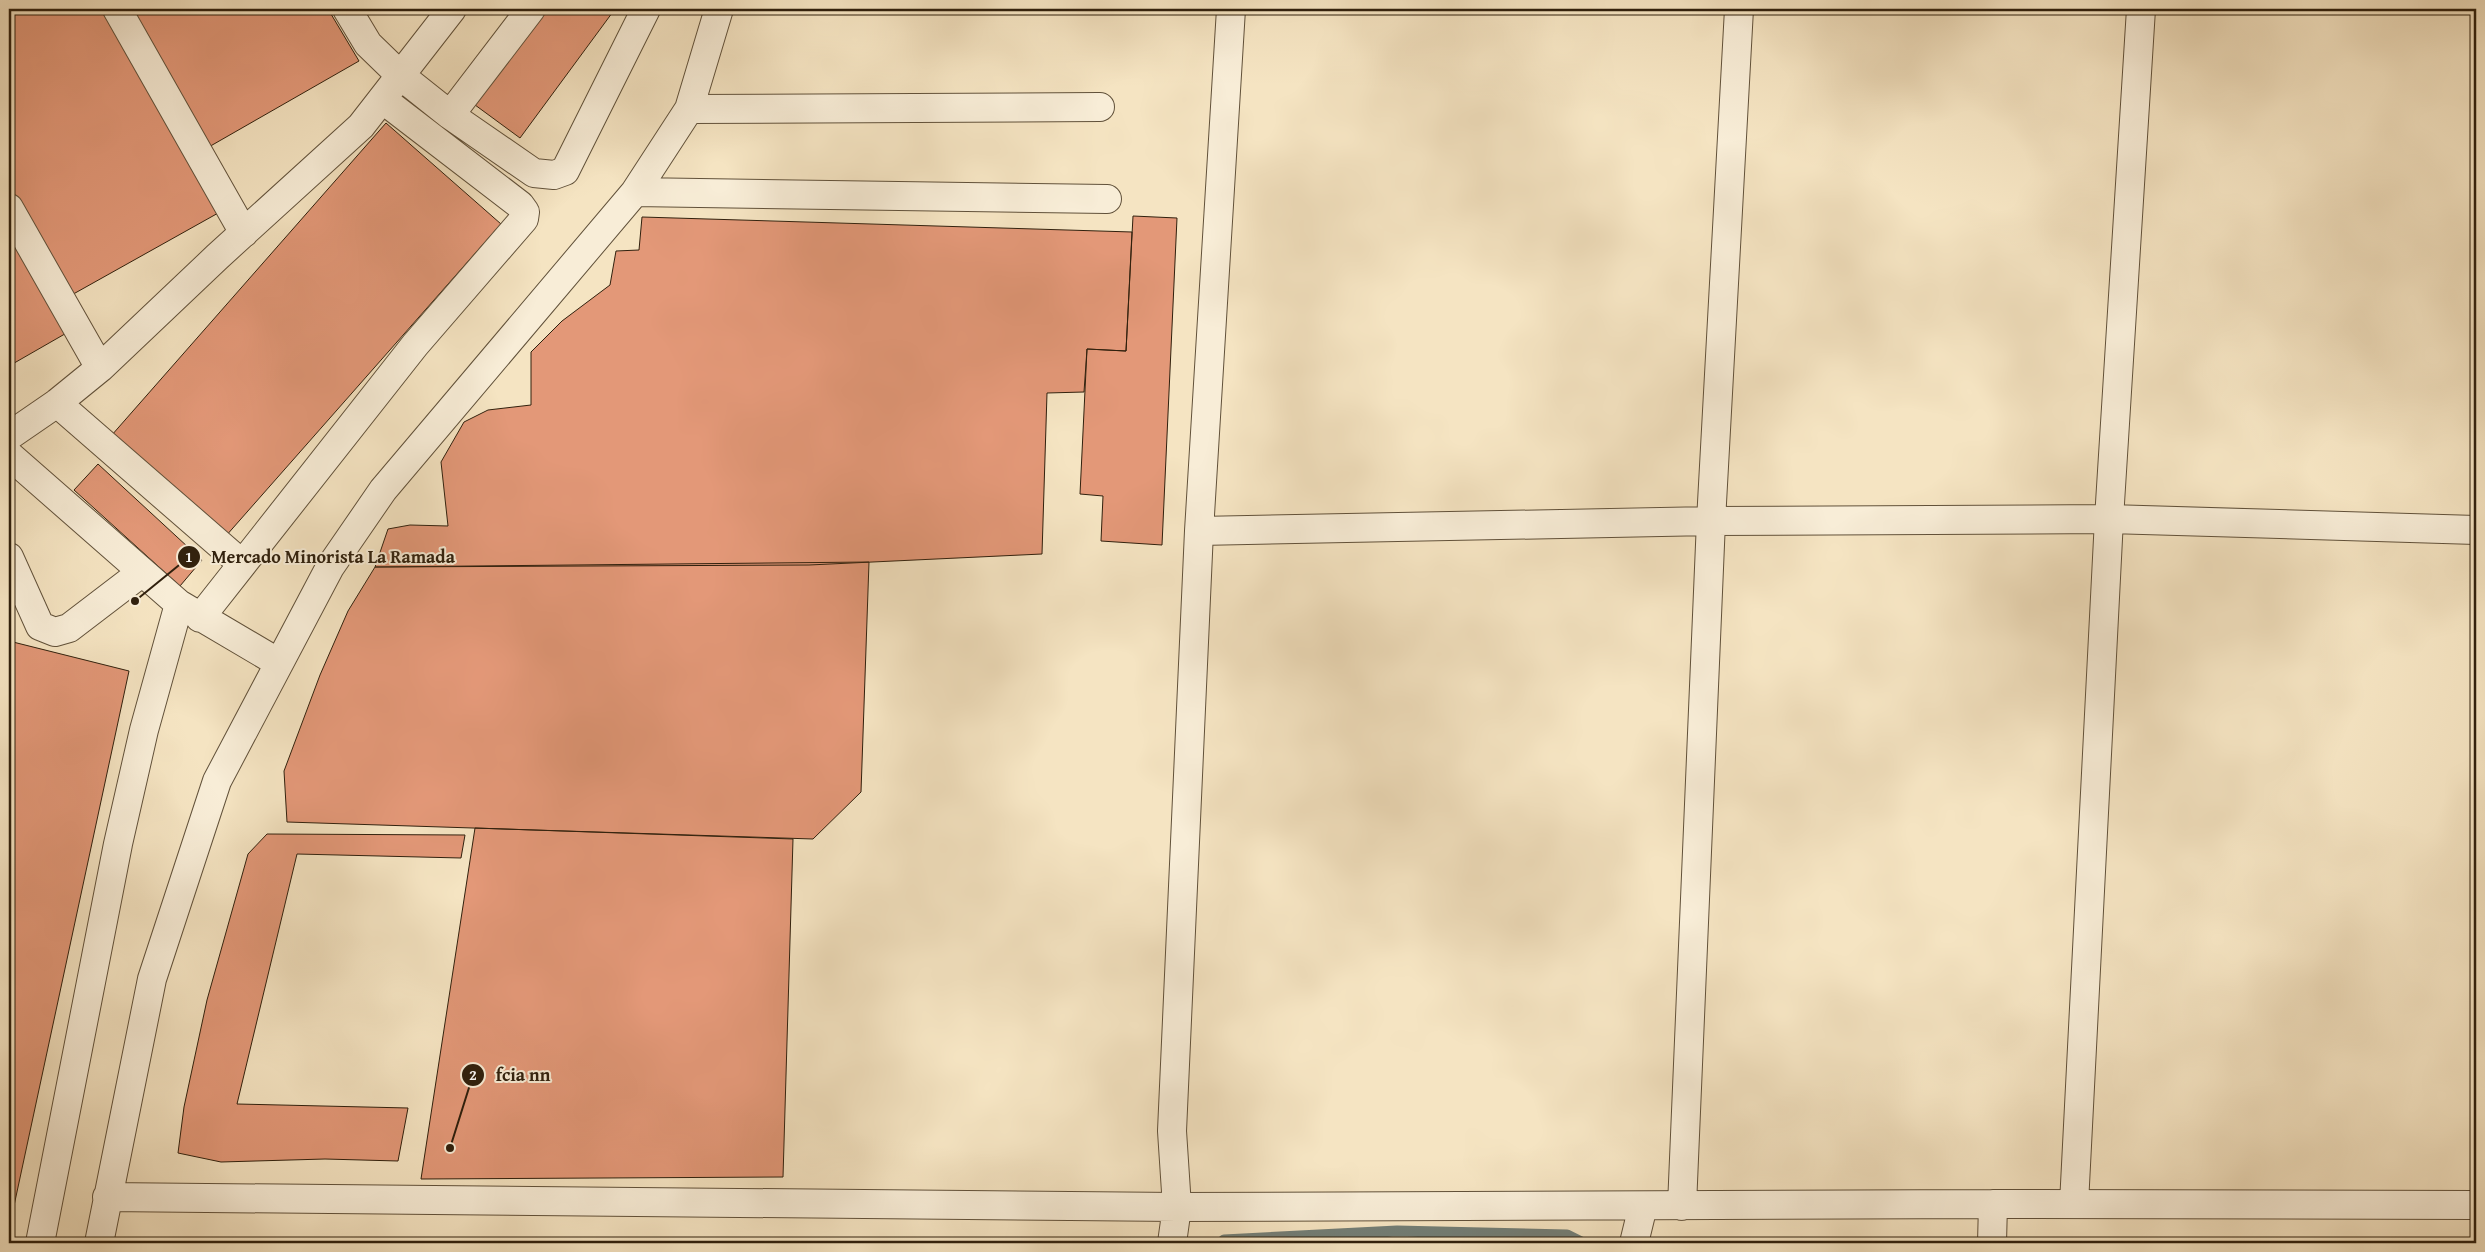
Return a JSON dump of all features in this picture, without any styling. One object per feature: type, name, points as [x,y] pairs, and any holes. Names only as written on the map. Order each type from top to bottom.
[{"type":"street","points":[[117,9],[244,233]]},
{"type":"street","points":[[347,9],[368,44],[401,76],[450,115],[534,173],[554,175],[565,171],[646,9]]},
{"type":"street","points":[[9,436],[57,403],[100,368],[361,126],[452,9]]},
{"type":"street","points":[[450,115],[531,9]]},
{"type":"street","points":[[99,1243],[152,979],[216,781],[330,567],[383,490],[635,192],[690,109],[719,9]]},
{"type":"street","points":[[1172,1243],[1177,1207],[1172,1131],[1199,531],[1231,9]]},
{"type":"street","points":[[1682,1206],[1711,521],[1739,9]]},
{"type":"street","points":[[2074,1204],[2110,519],[2141,9]]},
{"type":"street","points":[[40,1243],[118,844],[144,730],[190,611],[241,563],[415,345],[524,219],[524,212],[520,205],[382,99]]},
{"type":"street","points":[[690,109],[1100,107]]},
{"type":"street","points":[[635,192],[1107,198]]},
{"type":"street","points":[[9,208],[100,368]]},
{"type":"street","points":[[57,403],[241,563]]},
{"type":"street","points":[[9,455],[141,573],[190,611],[279,662]]},
{"type":"street","points":[[1199,531],[1711,521],[2110,519],[2476,530]]},
{"type":"street","points":[[9,557],[40,626],[55,632],[69,628],[141,573]]},
{"type":"street","points":[[107,1197],[1177,1207],[1993,1204],[2476,1205]]},
{"type":"street","points":[[1992,1243],[1993,1204]]},
{"type":"street","points":[[1634,1243],[1643,1206]]},
{"type":"building","points":[[9,9],[106,9],[220,212],[68,297],[9,192]]},
{"type":"building","points":[[127,9],[328,9],[359,61],[207,148]]},
{"type":"building","points":[[539,9],[615,9],[520,138],[471,102]]},
{"type":"building","points":[[386,123],[501,224],[225,537],[111,436]]},
{"type":"building","points":[[1133,216],[1177,218],[1162,545],[1101,541],[1103,496],[1080,494],[1087,349],[1126,351]]},
{"type":"building","points":[[642,217],[1132,232],[1126,351],[1087,349],[1084,392],[1047,393],[1042,554],[809,565],[375,567],[388,529],[410,525],[448,526],[441,462],[464,422],[488,410],[531,405],[531,352],[562,321],[610,285],[616,251],[639,250]]},
{"type":"building","points":[[9,226],[70,331],[9,366]]},
{"type":"building","points":[[98,464],[202,560],[180,586],[74,490]]},
{"type":"building","points":[[869,562],[861,792],[813,839],[287,822],[284,771],[320,675],[348,611],[375,567]]},
{"type":"building","points":[[9,641],[129,671],[9,1229]]},
{"type":"building","points":[[475,828],[793,839],[783,1177],[421,1179]]},
{"type":"building","points":[[267,834],[465,835],[461,858],[297,854],[237,1104],[408,1108],[398,1161],[325,1159],[221,1162],[178,1153],[184,1107],[207,1000],[248,854]]},
{"type":"waterway","points":[[1221,1243],[1224,1240],[1397,1231],[1567,1235],[1583,1243]]},
{"type":"place","name":"Mercado Minorista La Ramada","points":[[135,601]]},
{"type":"place","name":"fcia nn","points":[[450,1148]]}]
